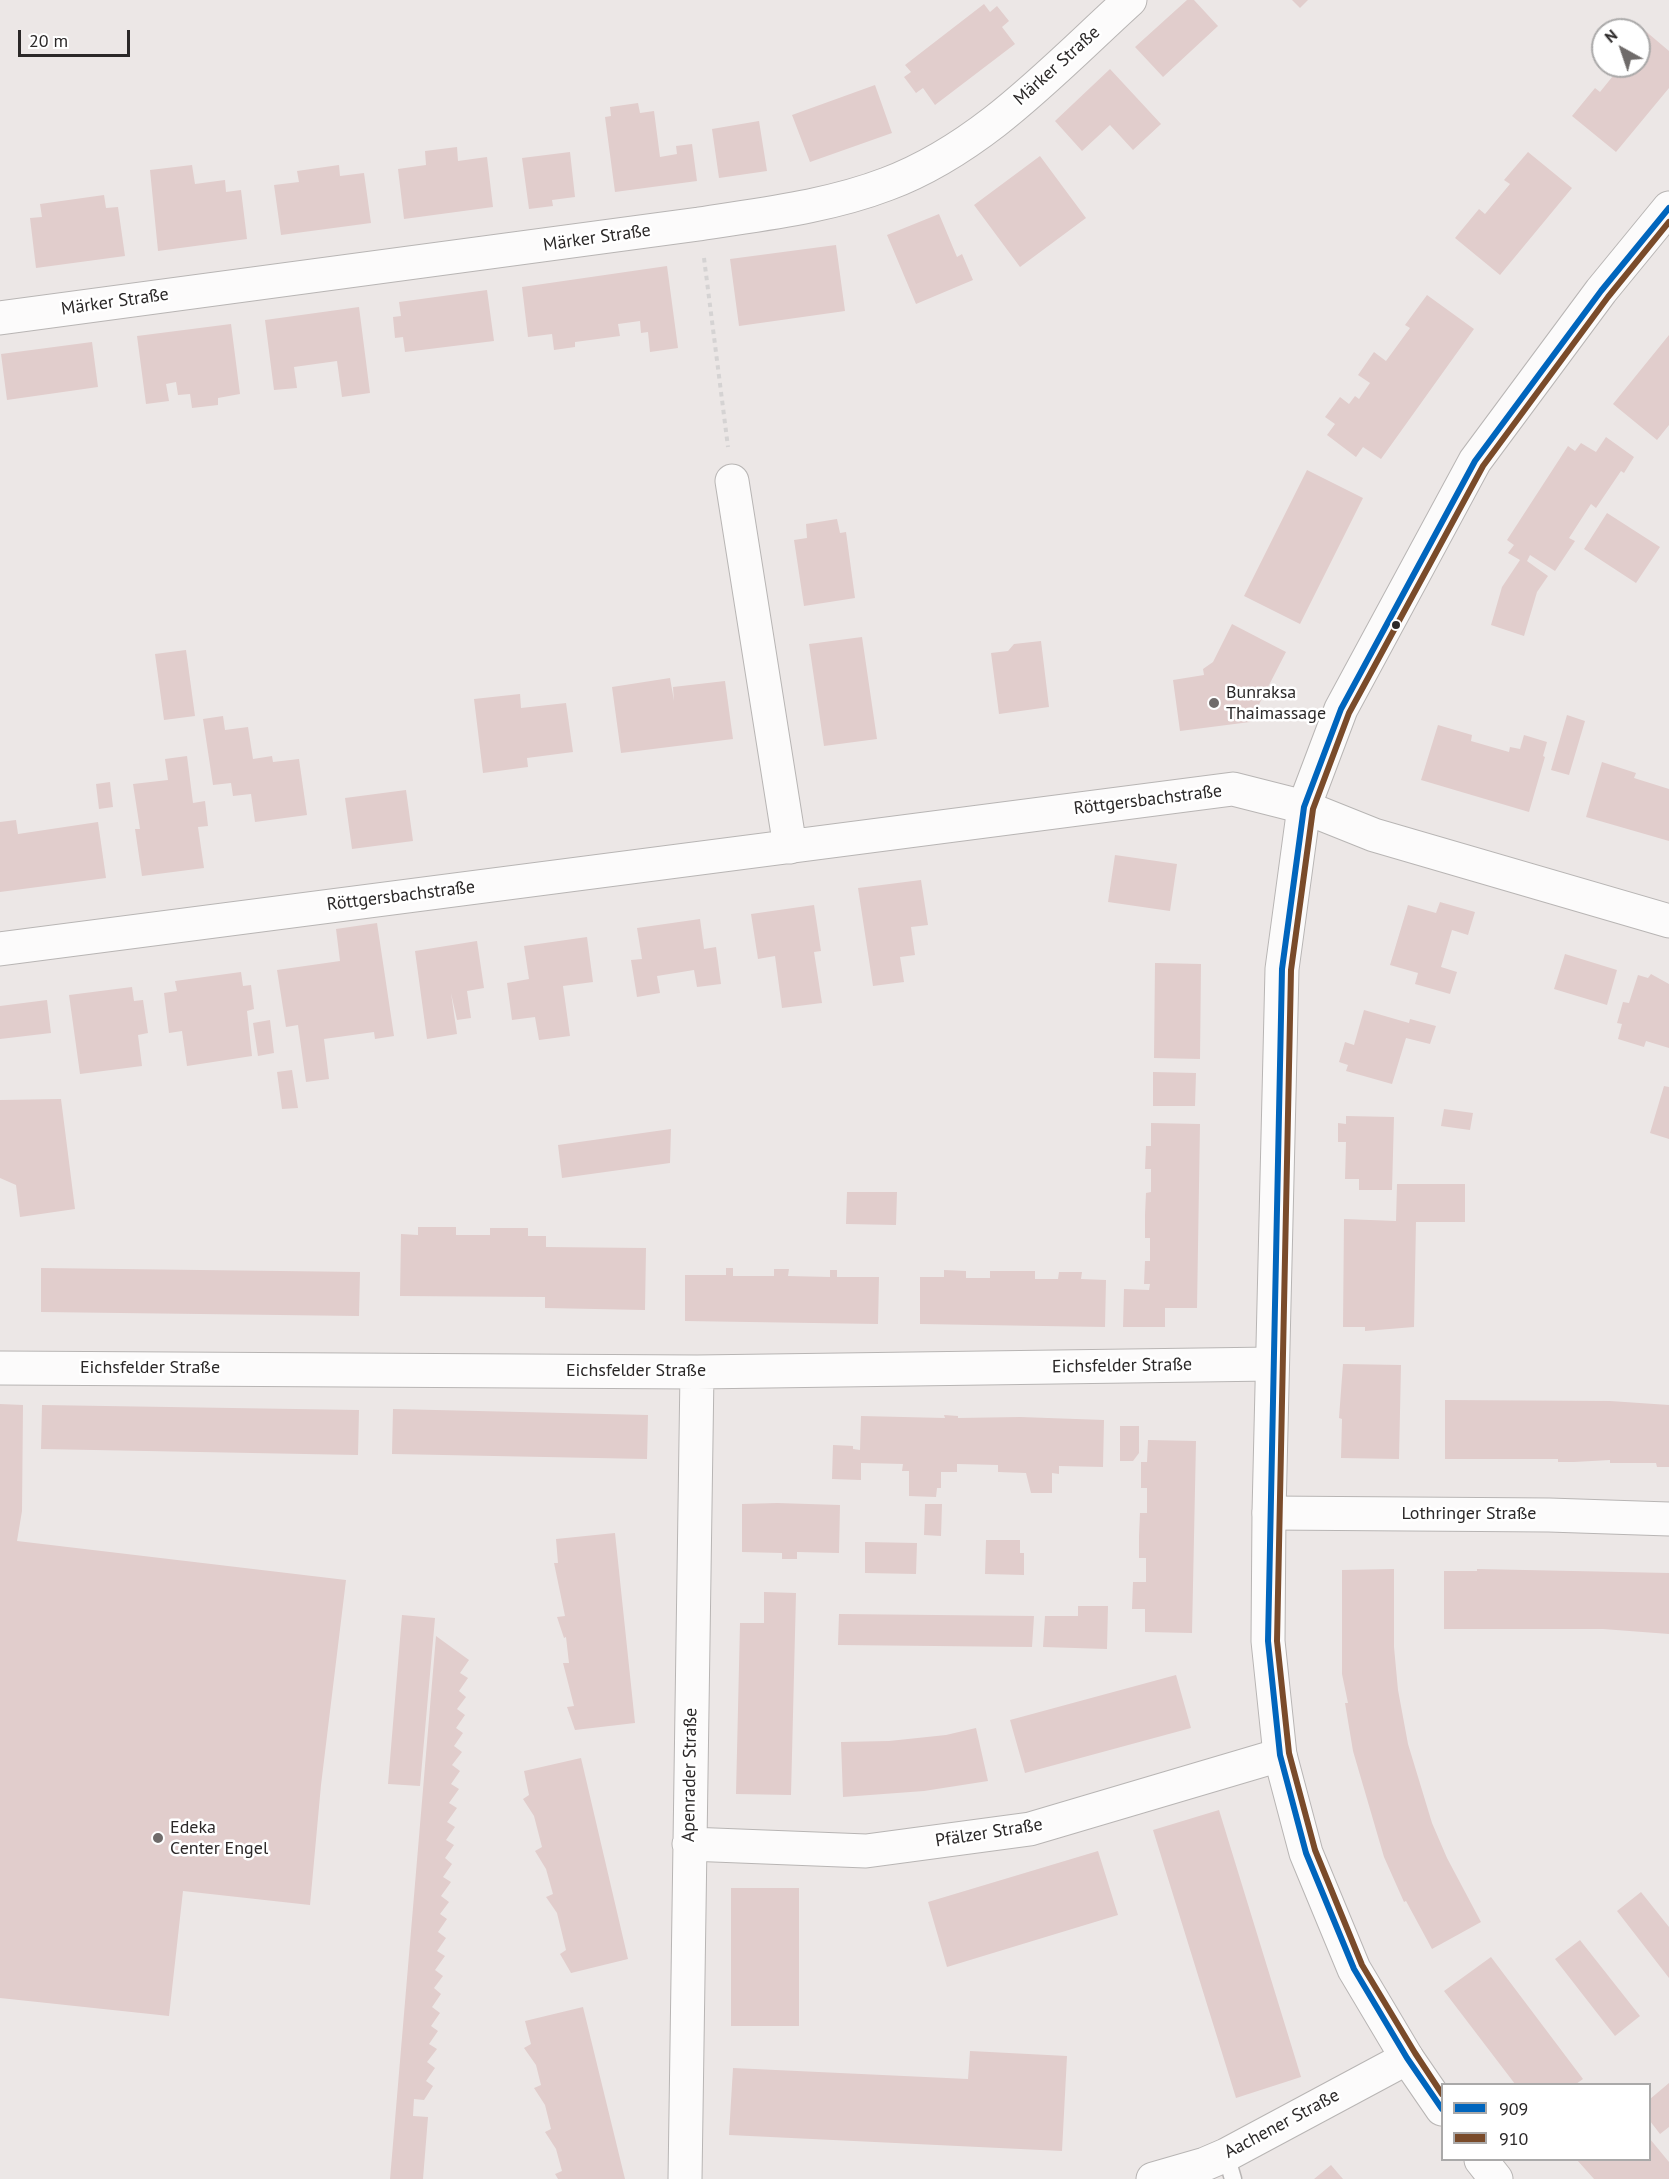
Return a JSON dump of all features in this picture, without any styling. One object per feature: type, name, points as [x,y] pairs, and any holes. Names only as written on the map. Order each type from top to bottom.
[{"type":"street","name":"Märker Straße","points":[[0,318],[699,224],[813,206],[888,184],[944,156],[993,124],[1130,0]]},
{"type":"street","points":[[1441,2106],[1407,2058],[1354,1969],[1306,1853],[1280,1755],[1268,1641],[1282,969],[1304,807],[1341,709],[1475,461],[1601,291],[1669,208]]},
{"type":"street","points":[[732,480],[790,847]]},
{"type":"street","name":"Röttgersbachstraße","points":[[4,946],[1233,789],[1304,807],[1374,835],[1669,921]]},
{"type":"street","name":"Eichsfelder Straße","points":[[0,1368],[697,1372],[1272,1364]]},
{"type":"street","name":"Apenrader Straße","points":[[685,2179],[697,1372]]},
{"type":"street","name":"Lothringer Straße","points":[[1269,1513],[1549,1515],[1669,1519]]},
{"type":"street","name":"Pfälzer Straße","points":[[689,1844],[866,1851],[1030,1829],[1280,1755]]},
{"type":"street","name":"Aachener Straße","points":[[1153,2179],[1205,2164],[1229,2167],[1407,2058]]},
{"type":"street","points":[[1482,2161],[1496,2179]]},
{"type":"path","points":[[699,224],[732,480]]},
{"type":"building","points":[[1187,0],[1194,0],[1218,26],[1163,77],[1135,47]]},
{"type":"building","points":[[1292,0],[1308,0],[1300,8]]},
{"type":"building","points":[[984,4],[990,12],[997,6],[1009,21],[1002,27],[1015,44],[935,105],[923,88],[916,93],[904,77],[911,72],[905,65]]},
{"type":"building","points":[[1651,36],[1669,51],[1669,88],[1616,152],[1572,116],[1595,88],[1600,92],[1611,78],[1651,78]]},
{"type":"building","points":[[1110,69],[1161,124],[1133,150],[1110,125],[1082,151],[1055,121]]},
{"type":"building","points":[[875,85],[892,133],[810,162],[792,115]]},
{"type":"building","points":[[638,103],[640,113],[654,111],[660,157],[677,154],[676,146],[692,144],[697,181],[615,192],[605,117],[611,116],[610,107]]},
{"type":"building","points":[[759,121],[767,171],[719,178],[712,129]]},
{"type":"building","points":[[457,147],[458,161],[487,157],[493,207],[404,219],[398,169],[426,165],[425,151]]},
{"type":"building","points":[[570,152],[575,197],[552,200],[553,206],[529,209],[522,158]]},
{"type":"building","points":[[1528,152],[1572,188],[1500,275],[1455,238],[1479,209],[1485,214],[1510,184],[1504,180]]},
{"type":"building","points":[[1040,156],[1086,218],[1020,267],[974,205]]},
{"type":"building","points":[[192,165],[195,184],[225,180],[226,192],[241,190],[247,239],[158,251],[150,170]]},
{"type":"building","points":[[339,165],[340,176],[364,173],[371,223],[281,235],[274,185],[299,182],[297,171]]},
{"type":"building","points":[[104,195],[106,208],[118,207],[125,256],[36,268],[30,218],[42,217],[40,204]]},
{"type":"building","points":[[939,214],[957,257],[962,254],[973,280],[916,304],[887,235]]},
{"type":"building","points":[[836,245],[845,311],[739,326],[730,259]]},
{"type":"building","points":[[667,266],[678,348],[650,352],[648,332],[641,333],[640,321],[618,324],[620,336],[575,342],[575,347],[554,350],[552,334],[528,337],[522,287]]},
{"type":"building","points":[[487,290],[494,341],[405,352],[403,337],[395,338],[393,317],[401,316],[399,302]]},
{"type":"building","points":[[1427,295],[1474,329],[1381,459],[1363,447],[1356,457],[1327,435],[1335,424],[1325,417],[1340,397],[1349,404],[1355,396],[1359,399],[1370,383],[1358,375],[1374,352],[1386,361],[1410,328],[1405,325]]},
{"type":"building","points":[[359,307],[370,393],[342,397],[337,361],[294,367],[297,388],[274,390],[265,320]]},
{"type":"building","points":[[231,324],[240,394],[218,398],[218,405],[192,408],[190,394],[178,395],[176,382],[166,384],[169,401],[146,404],[137,336]]},
{"type":"building","points":[[1669,335],[1669,425],[1657,440],[1613,404]]},
{"type":"building","points":[[92,342],[98,387],[7,400],[1,354]]},
{"type":"building","points":[[1606,437],[1634,457],[1624,473],[1621,471],[1596,508],[1591,504],[1569,538],[1575,541],[1555,571],[1530,555],[1527,561],[1548,576],[1537,592],[1524,636],[1491,625],[1502,587],[1520,560],[1508,553],[1514,545],[1507,540],[1568,446],[1575,451],[1581,443],[1596,452]]},
{"type":"building","points":[[1307,470],[1363,498],[1300,624],[1244,596]]},
{"type":"building","points":[[1607,513],[1660,547],[1636,583],[1584,549]]},
{"type":"building","points":[[837,519],[840,533],[846,532],[855,598],[804,606],[794,540],[807,538],[806,524]]},
{"type":"building","points":[[1232,624],[1286,652],[1250,722],[1180,731],[1173,680],[1204,675],[1203,669],[1213,662]]},
{"type":"building","points":[[862,637],[877,739],[824,746],[809,644]]},
{"type":"building","points":[[1041,641],[1049,707],[999,714],[991,653],[1008,651],[1014,644]]},
{"type":"building","points":[[186,650],[195,716],[164,720],[155,654]]},
{"type":"building","points":[[670,678],[674,701],[673,687],[725,681],[733,739],[621,753],[612,687]]},
{"type":"building","points":[[520,694],[521,708],[566,703],[573,752],[527,758],[528,767],[483,773],[474,699]]},
{"type":"building","points":[[1567,715],[1585,721],[1569,775],[1551,770]]},
{"type":"building","points":[[223,716],[225,730],[248,727],[253,759],[272,756],[273,762],[299,759],[307,815],[255,822],[251,794],[233,796],[231,783],[213,785],[203,719]]},
{"type":"building","points":[[1438,725],[1472,735],[1471,741],[1509,752],[1510,747],[1520,749],[1524,735],[1547,742],[1529,812],[1421,780]]},
{"type":"building","points":[[187,756],[193,803],[205,801],[208,826],[198,827],[204,868],[142,876],[135,829],[140,829],[133,784],[168,780],[165,759]]},
{"type":"building","points":[[1602,762],[1636,773],[1634,778],[1669,789],[1669,841],[1586,817]]},
{"type":"building","points":[[110,782],[113,807],[99,809],[96,784]]},
{"type":"building","points":[[406,790],[413,841],[352,849],[345,798]]},
{"type":"building","points":[[16,820],[18,834],[98,822],[106,878],[0,892],[0,822]]},
{"type":"building","points":[[1115,855],[1177,864],[1170,911],[1108,902]]},
{"type":"building","points":[[921,880],[928,925],[911,927],[915,955],[900,957],[904,982],[873,986],[858,888]]},
{"type":"building","points":[[1440,902],[1475,912],[1468,935],[1452,930],[1441,967],[1457,972],[1450,994],[1415,984],[1418,973],[1390,965],[1408,905],[1436,913]]},
{"type":"building","points":[[814,905],[821,951],[814,952],[822,1003],[782,1008],[775,956],[758,959],[751,914]]},
{"type":"building","points":[[700,919],[704,949],[716,947],[721,984],[697,987],[694,970],[657,976],[660,993],[637,997],[631,960],[642,959],[637,928]]},
{"type":"building","points":[[377,923],[394,1036],[375,1039],[374,1032],[324,1039],[329,1079],[306,1082],[298,1025],[286,1027],[277,970],[340,961],[336,929]]},
{"type":"building","points":[[587,937],[593,982],[563,986],[570,1036],[539,1040],[535,1017],[512,1020],[507,983],[529,979],[524,946]]},
{"type":"building","points":[[477,941],[484,988],[467,991],[471,1018],[457,1020],[451,993],[457,1034],[427,1039],[415,951]]},
{"type":"building","points":[[1565,954],[1617,970],[1607,1005],[1554,989]]},
{"type":"building","points":[[1155,963],[1201,964],[1200,1059],[1154,1058]]},
{"type":"building","points":[[241,972],[243,986],[251,985],[254,1009],[247,1011],[252,1056],[187,1066],[182,1031],[169,1033],[164,993],[177,991],[175,981]]},
{"type":"building","points":[[1651,974],[1669,984],[1669,1048],[1646,1041],[1644,1047],[1618,1039],[1622,1024],[1617,1023],[1623,1002],[1629,1003],[1638,975],[1648,978]]},
{"type":"building","points":[[132,987],[134,1001],[143,1000],[148,1033],[138,1035],[142,1066],[80,1074],[69,995]]},
{"type":"building","points":[[47,1000],[51,1033],[0,1039],[0,1006]]},
{"type":"building","points":[[1364,1010],[1409,1023],[1410,1019],[1436,1026],[1430,1044],[1406,1038],[1392,1084],[1346,1071],[1348,1065],[1339,1062],[1345,1042],[1354,1045]]},
{"type":"building","points":[[270,1020],[274,1053],[258,1056],[253,1023]]},
{"type":"building","points":[[292,1070],[298,1108],[282,1109],[277,1072]]},
{"type":"building","points":[[1153,1072],[1196,1073],[1195,1106],[1153,1106]]},
{"type":"building","points":[[1664,1086],[1669,1087],[1669,1139],[1650,1133]]},
{"type":"building","points":[[61,1099],[75,1209],[20,1217],[16,1185],[0,1178],[0,1100]]},
{"type":"building","points":[[1444,1109],[1473,1113],[1470,1130],[1441,1126]]},
{"type":"building","points":[[1346,1116],[1394,1117],[1392,1190],[1359,1190],[1359,1179],[1345,1179],[1346,1142],[1338,1142],[1338,1123],[1346,1124]]},
{"type":"building","points":[[1151,1123],[1200,1124],[1197,1308],[1165,1308],[1165,1327],[1123,1327],[1124,1289],[1149,1290],[1150,1284],[1144,1284],[1145,1261],[1150,1261],[1150,1238],[1145,1238],[1145,1215],[1146,1193],[1151,1192],[1151,1169],[1145,1169],[1146,1146],[1151,1146]]},
{"type":"building","points":[[671,1129],[670,1163],[562,1178],[558,1145]]},
{"type":"building","points":[[1397,1184],[1465,1184],[1465,1222],[1416,1222],[1414,1327],[1365,1331],[1365,1327],[1343,1327],[1344,1219],[1396,1221]]},
{"type":"building","points":[[847,1192],[897,1192],[896,1225],[846,1224]]},
{"type":"building","points":[[418,1227],[456,1227],[456,1235],[490,1235],[490,1228],[528,1228],[528,1236],[546,1236],[546,1247],[646,1248],[645,1310],[545,1308],[545,1297],[400,1296],[401,1234],[418,1235]]},
{"type":"building","points":[[41,1268],[360,1272],[359,1316],[41,1312]]},
{"type":"building","points":[[726,1268],[733,1268],[733,1276],[774,1276],[774,1269],[789,1269],[788,1276],[830,1277],[830,1270],[837,1270],[837,1277],[879,1277],[878,1324],[685,1321],[685,1275],[726,1275]]},
{"type":"building","points":[[944,1270],[966,1271],[966,1278],[990,1278],[990,1271],[1035,1271],[1035,1279],[1058,1279],[1059,1272],[1082,1272],[1081,1279],[1106,1280],[1105,1327],[920,1324],[920,1277],[944,1277]]},
{"type":"building","points":[[1343,1364],[1401,1365],[1399,1459],[1341,1458],[1342,1419],[1339,1418]]},
{"type":"building","points":[[1445,1400],[1610,1401],[1669,1405],[1669,1467],[1657,1467],[1656,1463],[1610,1463],[1610,1460],[1558,1462],[1558,1459],[1445,1459]]},
{"type":"building","name":"Edeka Center Engel","points":[[0,1404],[23,1405],[22,1511],[17,1541],[346,1580],[321,1785],[310,1905],[183,1891],[169,2016],[0,1998]]},
{"type":"building","points":[[42,1405],[359,1410],[358,1455],[41,1449]]},
{"type":"building","points":[[393,1409],[648,1415],[647,1459],[392,1454]]},
{"type":"building","points":[[944,1415],[958,1416],[958,1418],[1020,1417],[1104,1420],[1103,1467],[1059,1466],[1059,1474],[1052,1473],[1052,1493],[1031,1493],[1026,1473],[998,1472],[998,1465],[957,1464],[957,1472],[941,1472],[941,1488],[937,1488],[936,1497],[909,1496],[909,1471],[902,1471],[903,1464],[861,1463],[861,1480],[832,1479],[833,1445],[853,1446],[853,1449],[860,1450],[861,1416],[945,1418]]},
{"type":"building","points":[[1120,1426],[1139,1426],[1139,1453],[1133,1461],[1120,1461]]},
{"type":"building","points":[[1148,1440],[1196,1441],[1192,1633],[1145,1632],[1145,1609],[1132,1609],[1133,1582],[1146,1582],[1146,1558],[1139,1558],[1139,1536],[1140,1513],[1147,1513],[1147,1488],[1141,1488],[1141,1462],[1147,1462]]},
{"type":"building","points":[[742,1504],[840,1505],[839,1553],[797,1552],[797,1559],[782,1559],[782,1553],[742,1552]]},
{"type":"building","points":[[925,1504],[942,1504],[941,1536],[924,1535]]},
{"type":"building","points":[[615,1533],[635,1723],[575,1730],[567,1707],[574,1706],[563,1663],[569,1663],[566,1637],[564,1638],[557,1617],[565,1616],[554,1563],[558,1563],[556,1539]]},
{"type":"building","points":[[986,1540],[1020,1540],[1020,1553],[1024,1553],[1024,1575],[985,1574]]},
{"type":"building","points":[[865,1542],[917,1543],[916,1574],[865,1573]]},
{"type":"building","points":[[1394,1569],[1394,1647],[1398,1690],[1408,1744],[1432,1823],[1447,1858],[1481,1922],[1432,1949],[1406,1901],[1404,1902],[1384,1857],[1353,1751],[1345,1703],[1348,1703],[1342,1674],[1342,1570]]},
{"type":"building","points":[[1477,1569],[1669,1573],[1669,1634],[1603,1629],[1444,1629],[1444,1571],[1477,1571]]},
{"type":"building","points":[[764,1592],[796,1593],[791,1795],[736,1794],[740,1623],[764,1623]]},
{"type":"building","points":[[1078,1606],[1108,1606],[1107,1649],[1043,1647],[1045,1616],[1078,1616]]},
{"type":"building","points":[[839,1614],[1034,1616],[1032,1647],[838,1645]]},
{"type":"building","points":[[402,1615],[435,1618],[420,1786],[388,1784]]},
{"type":"building","points":[[436,1636],[469,1660],[460,1673],[468,1678],[459,1691],[466,1697],[457,1709],[465,1715],[456,1728],[463,1733],[454,1746],[462,1752],[452,1765],[460,1771],[451,1784],[459,1789],[449,1803],[457,1808],[447,1822],[455,1827],[446,1840],[454,1845],[445,1858],[452,1864],[443,1877],[451,1882],[441,1896],[449,1902],[440,1914],[447,1919],[438,1932],[446,1938],[437,1951],[445,1956],[435,1970],[443,1976],[434,1988],[441,1994],[432,2007],[440,2013],[431,2026],[438,2031],[429,2044],[437,2049],[427,2062],[435,2068],[426,2081],[433,2086],[424,2100],[414,2099],[413,2116],[428,2117],[423,2179],[390,2179]]},
{"type":"building","points":[[1176,1675],[1191,1728],[1025,1773],[1010,1720]]},
{"type":"building","points":[[976,1728],[988,1781],[924,1791],[843,1797],[841,1742],[889,1741],[946,1735]]},
{"type":"building","points":[[581,1758],[628,1959],[571,1973],[560,1954],[566,1950],[557,1913],[546,1897],[553,1894],[546,1869],[535,1851],[542,1847],[534,1816],[523,1799],[529,1795],[524,1771]]},
{"type":"building","points":[[1219,1810],[1301,2077],[1236,2098],[1153,1830]]},
{"type":"building","points":[[1098,1851],[1118,1915],[947,1967],[928,1902]]},
{"type":"building","points":[[731,1888],[799,1888],[799,2026],[731,2026]]},
{"type":"building","points":[[1641,1892],[1669,1927],[1669,1978],[1617,1911]]},
{"type":"building","points":[[1580,1940],[1640,2016],[1615,2036],[1555,1959]]},
{"type":"building","points":[[1491,1957],[1583,2079],[1577,2083],[1514,2083],[1444,1991]]},
{"type":"building","points":[[583,2007],[625,2179],[558,2179],[555,2174],[562,2171],[556,2149],[545,2132],[551,2129],[545,2105],[534,2088],[541,2085],[536,2065],[524,2048],[531,2044],[525,2021]]},
{"type":"building","points":[[970,2051],[1067,2056],[1062,2151],[729,2135],[733,2068],[968,2079]]},
{"type":"building","points":[[1669,2083],[1669,2127],[1660,2134],[1651,2122],[1651,2098]]},
{"type":"building","points":[[1651,2140],[1669,2162],[1669,2179],[1594,2179],[1578,2161],[1651,2161]]},
{"type":"building","points":[[1331,2165],[1343,2179],[1314,2179]]},
{"type":"transit line","name":"909","points":[[1441,2108],[1407,2058],[1354,1969],[1306,1853],[1280,1755],[1268,1641],[1282,969],[1304,807],[1341,709],[1475,461],[1601,291],[1669,208]]},
{"type":"transit line","name":"910","points":[[1441,2092],[1362,1965],[1315,1850],[1289,1753],[1277,1641],[1291,970],[1313,809],[1349,713],[1483,466],[1608,297],[1669,222]]},
{"type":"place","name":"Bunraksa Thaimassage","points":[[1214,703]]},
{"type":"place","name":"Edeka Center Engel","points":[[158,1838]]}]
